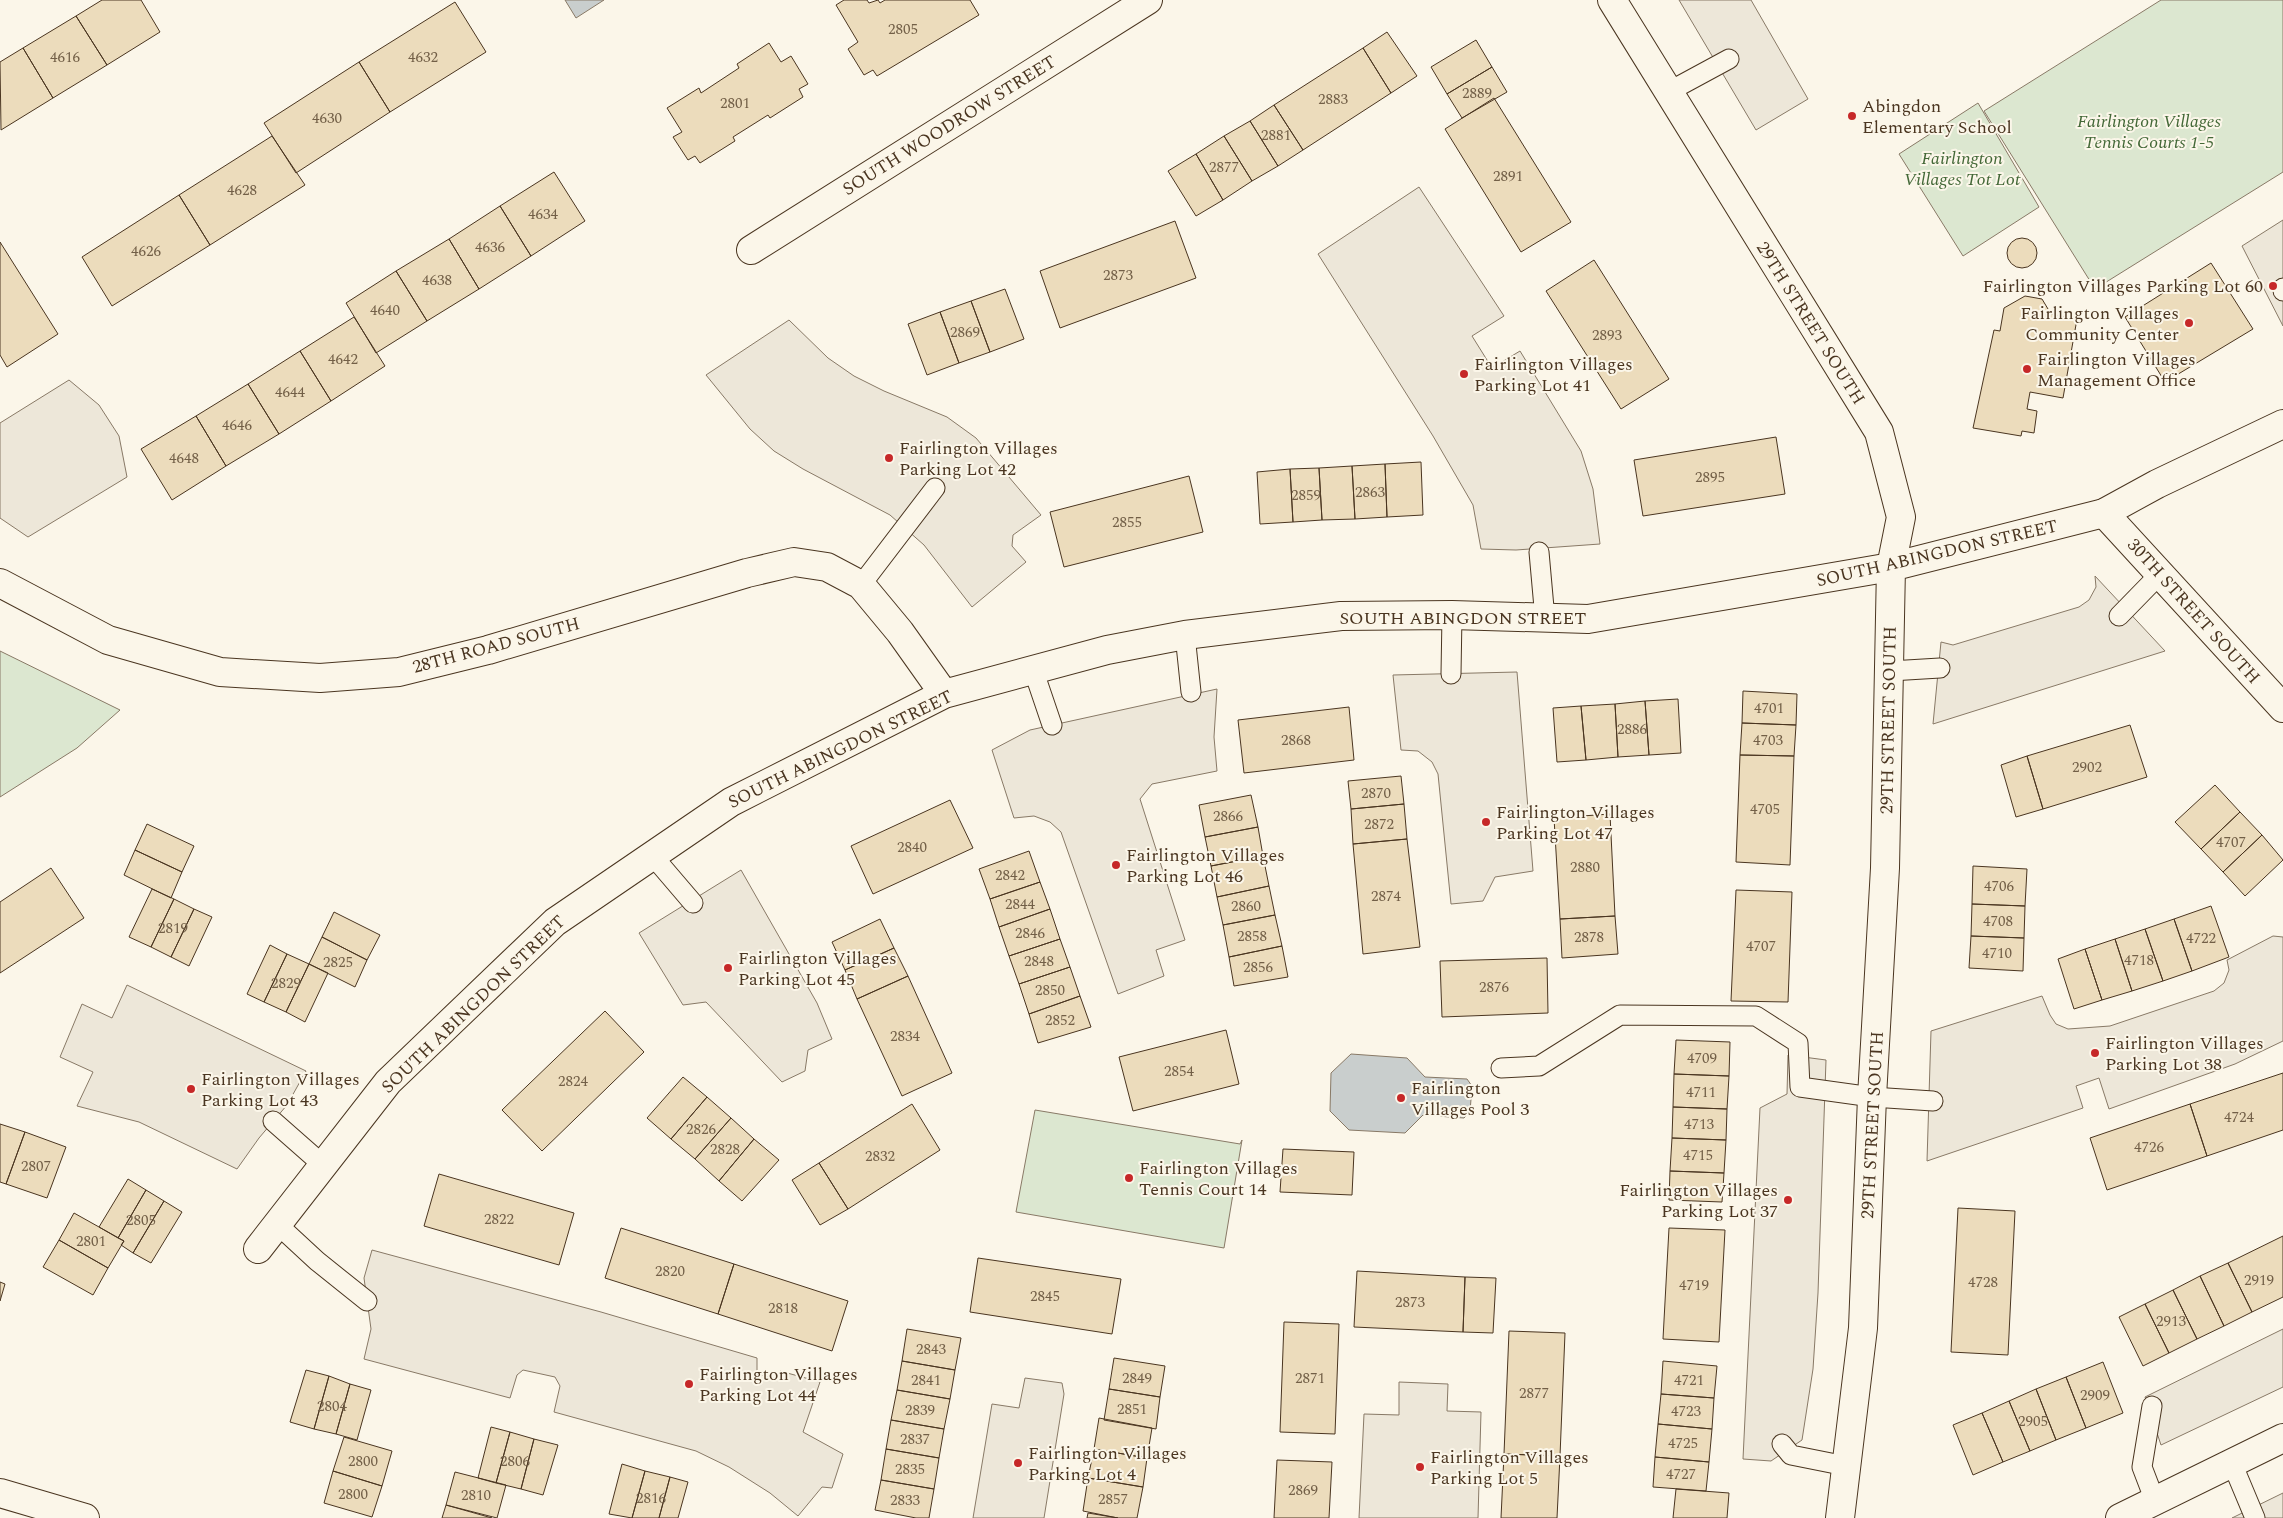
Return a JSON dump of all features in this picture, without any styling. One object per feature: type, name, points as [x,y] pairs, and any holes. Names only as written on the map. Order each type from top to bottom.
[{"type":"street","name":"SOUTH WOODROW STREET","points":[[751,250],[1148,0]]},
{"type":"street","name":"29TH STREET SOUTH","points":[[1612,0],[1879,432],[1901,517],[1891,567],[1885,868],[1872,1097],[1863,1328],[1840,1518]]},
{"type":"street","name":"SOUTH ABINGDON STREET","points":[[258,1249],[388,1082],[555,922],[731,802],[944,694],[1107,650],[1185,635],[1340,616],[1452,615],[1588,620],[1891,567],[2104,513],[2157,484],[2283,424]]},
{"type":"street","name":"30TH STREET SOUTH","points":[[2104,513],[2160,574],[2277,693]]},
{"type":"street","name":"28TH ROAD SOUTH","points":[[0,582],[108,640],[220,672],[320,678],[399,672],[488,650],[747,572],[794,562],[827,567],[861,585],[900,632],[944,694]]},
{"type":"street","points":[[2120,1518],[2283,1438]]},
{"type":"street","points":[[0,1492],[85,1518]]},
{"type":"lane","points":[[1668,92],[1729,59]]},
{"type":"lane","points":[[861,585],[935,488]]},
{"type":"lane","points":[[1540,552],[1545,619]]},
{"type":"lane","points":[[2119,616],[2160,574]]},
{"type":"lane","points":[[1451,674],[1452,615]]},
{"type":"lane","points":[[1185,635],[1191,692]]},
{"type":"lane","points":[[1890,671],[1940,668]]},
{"type":"lane","points":[[1033,669],[1052,725]]},
{"type":"lane","points":[[652,855],[693,903]]},
{"type":"lane","points":[[1501,1068],[1539,1066],[1620,1015],[1756,1016],[1798,1043],[1800,1087],[1872,1097],[1933,1101]]},
{"type":"lane","points":[[273,1121],[323,1165]]},
{"type":"lane","points":[[277,1224],[317,1261],[367,1301]]},
{"type":"lane","points":[[2152,1406],[2142,1467],[2155,1501]]},
{"type":"lane","points":[[1782,1444],[1791,1455],[1846,1466]]},
{"type":"lane","points":[[2232,1463],[2255,1518]]},
{"type":"green space","name":"Fairlington Villages Tennis Courts 1-5","points":[[2161,0],[2283,0],[2283,172],[2095,289],[1984,111]]},
{"type":"green space","name":"Fairlington Villages Tot Lot","points":[[1978,103],[2039,207],[1963,256],[1899,154]]},
{"type":"green space","points":[[0,651],[120,710],[77,748],[0,797]]},
{"type":"green space","name":"Fairlington Villages Tennis Court 14","points":[[1035,1110],[1240,1144],[1242,1140],[1224,1248],[1016,1212]]},
{"type":"shaded area","points":[[565,0],[604,0],[576,18]]},
{"type":"shaded area","points":[[1679,0],[1751,0],[1808,99],[1756,130]]},
{"type":"shaded area","name":"Fairlington Villages Parking Lot 41","points":[[1419,187],[1504,316],[1472,336],[1492,368],[1520,351],[1581,451],[1593,489],[1600,544],[1516,550],[1481,549],[1473,505],[1433,436],[1318,254]]},
{"type":"shaded area","name":"Fairlington Villages Parking Lot 60","points":[[2283,220],[2283,326],[2242,246]]},
{"type":"shaded area","name":"Fairlington Villages Parking Lot 42","points":[[789,320],[828,358],[854,376],[884,391],[947,417],[976,438],[1041,515],[1013,535],[1012,546],[1026,562],[972,607],[924,545],[890,515],[803,469],[774,451],[750,429],[706,375]]},
{"type":"shaded area","points":[[69,380],[99,405],[119,436],[127,477],[28,537],[0,518],[0,423]]},
{"type":"shaded area","points":[[2095,576],[2165,651],[1933,724],[1941,642],[1953,645],[2079,607],[2089,600],[2096,587]]},
{"type":"shaded area","name":"Fairlington Villages Parking Lot 47","points":[[1517,672],[1533,871],[1495,877],[1483,901],[1451,904],[1438,774],[1432,762],[1418,751],[1401,750],[1393,675]]},
{"type":"shaded area","name":"Fairlington Villages Parking Lot 46","points":[[1217,689],[1214,737],[1217,771],[1152,784],[1140,799],[1185,940],[1156,950],[1164,976],[1118,994],[1061,832],[1050,822],[1034,816],[1014,818],[992,750],[1030,730]]},
{"type":"shaded area","name":"Fairlington Villages Parking Lot 45","points":[[741,870],[817,1003],[832,1039],[808,1050],[805,1071],[782,1082],[706,1002],[683,1005],[639,933]]},
{"type":"shaded area","name":"Fairlington Villages Parking Lot 38","points":[[2273,936],[2283,937],[2283,1041],[2235,1064],[2109,1109],[2099,1078],[2076,1086],[2083,1108],[1927,1161],[1931,1031],[2042,996],[2056,1024],[2068,1029],[2110,1026],[2214,991],[2224,983],[2229,970],[2227,960]]},
{"type":"shaded area","name":"Fairlington Villages Parking Lot 43","points":[[127,985],[306,1071],[287,1105],[259,1138],[237,1169],[139,1122],[77,1106],[93,1072],[60,1057],[82,1004],[112,1018]]},
{"type":"shaded area","name":"Fairlington Villages Pool 3","points":[[1351,1054],[1407,1058],[1425,1077],[1467,1079],[1472,1086],[1470,1112],[1464,1118],[1423,1115],[1405,1133],[1349,1130],[1330,1111],[1331,1073]]},
{"type":"shaded area","name":"Fairlington Villages Parking Lot 37","points":[[1788,1055],[1826,1060],[1818,1293],[1813,1369],[1802,1440],[1771,1461],[1743,1459],[1760,1108],[1787,1094]]},
{"type":"shaded area","name":"Fairlington Villages Parking Lot 44","points":[[372,1250],[601,1312],[757,1358],[757,1374],[773,1378],[780,1371],[820,1382],[803,1432],[843,1454],[832,1488],[822,1487],[798,1516],[770,1493],[729,1467],[696,1451],[554,1412],[560,1386],[555,1377],[523,1370],[517,1375],[510,1398],[364,1359],[371,1329],[364,1278]]},
{"type":"shaded area","points":[[2283,1329],[2283,1387],[2161,1445],[2145,1397]]},
{"type":"shaded area","name":"Fairlington Villages Parking Lot 4","points":[[1025,1378],[1062,1383],[1064,1394],[1044,1518],[973,1518],[992,1404],[1019,1408]]},
{"type":"shaded area","name":"Fairlington Villages Parking Lot 5","points":[[1399,1382],[1448,1384],[1447,1411],[1481,1412],[1478,1518],[1359,1518],[1364,1414],[1399,1415]]},
{"type":"shaded area","points":[[2283,1493],[2283,1518],[2232,1518]]},
{"type":"building","points":[[102,0],[141,0],[160,32],[107,65],[76,16]]},
{"type":"building","points":[[844,0],[867,0],[869,3],[878,0],[880,3],[885,0],[970,0],[979,15],[877,76],[873,70],[864,75],[848,49],[858,42],[836,5]]},
{"type":"building","points":[[455,2],[486,52],[390,112],[359,62]]},
{"type":"building","points":[[76,16],[107,65],[53,98],[23,48]]},
{"type":"building","points":[[1387,32],[1417,76],[1391,93],[1363,48]]},
{"type":"building","points":[[1476,40],[1492,67],[1447,94],[1431,67]]},
{"type":"building","points":[[769,43],[781,62],[791,56],[808,84],[799,89],[803,97],[770,118],[768,115],[733,137],[735,141],[700,163],[695,156],[688,160],[673,137],[682,132],[667,108],[699,88],[701,93],[739,68],[737,64]]},
{"type":"building","points":[[23,48],[53,98],[1,130],[0,62]]},
{"type":"building","points":[[1363,48],[1391,93],[1303,150],[1274,105]]},
{"type":"building","points":[[359,62],[390,112],[296,173],[264,123]]},
{"type":"building","points":[[1492,67],[1507,92],[1462,118],[1447,94]]},
{"type":"building","points":[[1494,98],[1571,222],[1521,252],[1445,129]]},
{"type":"building","points":[[1274,105],[1303,150],[1278,166],[1250,121]]},
{"type":"building","points":[[1250,121],[1278,166],[1252,181],[1224,136]]},
{"type":"building","points":[[272,136],[305,185],[210,245],[179,195]]},
{"type":"building","points":[[1224,136],[1252,181],[1223,200],[1196,154]]},
{"type":"building","points":[[1196,154],[1223,200],[1196,216],[1168,171]]},
{"type":"building","points":[[554,172],[585,221],[531,256],[500,206]]},
{"type":"building","points":[[179,195],[210,245],[112,306],[82,257]]},
{"type":"building","points":[[500,206],[531,256],[479,289],[449,239]]},
{"type":"building","points":[[1175,221],[1196,278],[1060,328],[1040,271]]},
{"type":"building","points":[[2022,238],[2032,243],[2037,253],[2032,263],[2022,268],[2012,263],[2007,253],[2012,243]]},
{"type":"building","points":[[449,239],[479,289],[427,321],[396,271]]},
{"type":"building","points":[[0,242],[58,334],[7,367],[0,355]]},
{"type":"building","points":[[1594,260],[1669,379],[1621,409],[1546,291]]},
{"type":"building","name":"Fairlington Villages Community Center","points":[[2211,263],[2253,329],[2165,382],[2125,317]]},
{"type":"building","points":[[396,271],[427,321],[376,353],[346,303]]},
{"type":"building","points":[[1005,289],[1024,339],[990,352],[971,301]]},
{"type":"building","name":"Fairlington Villages Management Office","points":[[2025,296],[2042,299],[2051,314],[2077,319],[2063,398],[2030,392],[2027,409],[2037,411],[2034,433],[2022,431],[2021,436],[1973,428],[1994,330],[2000,331],[2004,308]]},
{"type":"building","points":[[971,301],[990,352],[959,363],[940,312]]},
{"type":"building","points":[[940,312],[959,363],[927,375],[908,324]]},
{"type":"building","points":[[354,317],[385,366],[331,401],[300,351]]},
{"type":"building","points":[[300,351],[331,401],[279,434],[248,384]]},
{"type":"building","points":[[248,384],[279,434],[226,466],[196,416]]},
{"type":"building","points":[[196,416],[226,466],[172,500],[141,449]]},
{"type":"building","points":[[1776,437],[1785,494],[1643,516],[1634,460]]},
{"type":"building","points":[[1421,462],[1423,515],[1387,517],[1385,464]]},
{"type":"building","points":[[1385,464],[1387,517],[1355,519],[1352,466]]},
{"type":"building","points":[[1352,466],[1355,519],[1322,520],[1319,468]]},
{"type":"building","points":[[1319,468],[1322,520],[1293,522],[1290,469]]},
{"type":"building","points":[[1290,469],[1293,522],[1260,524],[1257,472]]},
{"type":"building","points":[[1189,476],[1203,532],[1064,567],[1050,512]]},
{"type":"building","points":[[1743,691],[1797,694],[1796,725],[1742,723]]},
{"type":"building","points":[[1678,699],[1681,753],[1649,755],[1645,701]]},
{"type":"building","points":[[1645,701],[1649,755],[1618,757],[1615,704]]},
{"type":"building","points":[[1615,704],[1618,757],[1586,760],[1581,706]]},
{"type":"building","points":[[1581,706],[1586,760],[1557,762],[1553,708]]},
{"type":"building","points":[[1349,707],[1354,760],[1244,773],[1238,720]]},
{"type":"building","points":[[1742,723],[1796,725],[1794,756],[1740,755]]},
{"type":"building","points":[[2130,725],[2147,777],[2043,809],[2027,756]]},
{"type":"building","points":[[1740,755],[1794,756],[1790,865],[1736,862]]},
{"type":"building","points":[[2027,756],[2043,809],[2016,817],[2001,765]]},
{"type":"building","points":[[1401,776],[1404,804],[1351,809],[1348,781]]},
{"type":"building","points":[[2215,785],[2240,812],[2201,849],[2175,822]]},
{"type":"building","points":[[1251,795],[1258,827],[1205,837],[1199,805]]},
{"type":"building","points":[[950,800],[973,848],[873,894],[851,846]]},
{"type":"building","points":[[1404,804],[1407,839],[1353,844],[1351,809]]},
{"type":"building","points":[[2240,812],[2262,835],[2223,872],[2201,849]]},
{"type":"building","points":[[1610,814],[1615,916],[1560,919],[1554,818]]},
{"type":"building","points":[[147,824],[194,846],[182,872],[135,850]]},
{"type":"building","points":[[1258,827],[1263,856],[1211,866],[1205,837]]},
{"type":"building","points":[[2262,835],[2283,860],[2245,896],[2223,872]]},
{"type":"building","points":[[1407,839],[1420,947],[1363,954],[1353,844]]},
{"type":"building","points":[[135,850],[182,872],[171,898],[124,875]]},
{"type":"building","points":[[1029,851],[1040,882],[990,899],[979,869]]},
{"type":"building","points":[[1263,856],[1269,886],[1217,897],[1211,866]]},
{"type":"building","points":[[1973,866],[2027,869],[2025,906],[1972,904]]},
{"type":"building","points":[[51,868],[84,918],[0,973],[0,902]]},
{"type":"building","points":[[1040,882],[1050,909],[999,927],[990,899]]},
{"type":"building","points":[[1269,886],[1275,915],[1223,925],[1217,897]]},
{"type":"building","points":[[152,889],[174,899],[151,947],[129,937]]},
{"type":"building","points":[[1736,890],[1792,892],[1788,1002],[1731,1001]]},
{"type":"building","points":[[174,899],[194,909],[171,957],[151,947]]},
{"type":"building","points":[[1972,904],[2025,906],[2024,938],[1971,936]]},
{"type":"building","points":[[2211,906],[2229,957],[2192,971],[2174,919]]},
{"type":"building","points":[[194,909],[212,917],[189,966],[171,957]]},
{"type":"building","points":[[1050,909],[1060,939],[1009,956],[999,927]]},
{"type":"building","points":[[334,912],[380,935],[367,960],[322,937]]},
{"type":"building","points":[[1275,915],[1282,946],[1229,957],[1223,925]]},
{"type":"building","points":[[1615,916],[1618,954],[1562,958],[1560,919]]},
{"type":"building","points":[[880,919],[894,948],[845,970],[832,942]]},
{"type":"building","points":[[2174,919],[2192,971],[2163,981],[2145,929]]},
{"type":"building","points":[[2145,929],[2163,981],[2132,991],[2115,939]]},
{"type":"building","points":[[1971,936],[2024,938],[2023,971],[1969,968]]},
{"type":"building","points":[[322,937],[367,960],[355,987],[309,964]]},
{"type":"building","points":[[1060,939],[1070,967],[1019,984],[1009,956]]},
{"type":"building","points":[[2115,939],[2132,991],[2102,1000],[2085,949]]},
{"type":"building","points":[[270,945],[287,954],[264,1002],[247,994]]},
{"type":"building","points":[[1282,946],[1288,977],[1234,986],[1229,957]]},
{"type":"building","points":[[894,948],[908,976],[857,999],[845,970]]},
{"type":"building","points":[[2085,949],[2102,1000],[2074,1009],[2058,959]]},
{"type":"building","points":[[287,954],[309,964],[286,1012],[264,1002]]},
{"type":"building","points":[[1547,958],[1548,1013],[1442,1017],[1440,961]]},
{"type":"building","points":[[309,964],[328,973],[305,1022],[286,1012]]},
{"type":"building","points":[[1070,967],[1080,996],[1029,1014],[1019,984]]},
{"type":"building","points":[[908,976],[952,1073],[902,1096],[857,999]]},
{"type":"building","points":[[1080,996],[1091,1027],[1038,1043],[1029,1014]]},
{"type":"building","points":[[605,1011],[644,1052],[542,1151],[502,1110]]},
{"type":"building","points":[[1226,1030],[1239,1084],[1133,1111],[1119,1057]]},
{"type":"building","points":[[1676,1040],[1730,1042],[1729,1076],[1674,1074]]},
{"type":"building","points":[[2283,1073],[2283,1130],[2207,1156],[2190,1104]]},
{"type":"building","points":[[1674,1074],[1729,1076],[1727,1109],[1673,1107]]},
{"type":"building","points":[[683,1077],[707,1097],[671,1139],[647,1118]]},
{"type":"building","points":[[707,1097],[731,1118],[695,1159],[671,1139]]},
{"type":"building","points":[[912,1104],[940,1150],[848,1209],[819,1163]]},
{"type":"building","points":[[2190,1104],[2207,1156],[2107,1190],[2090,1138]]},
{"type":"building","points":[[1673,1107],[1727,1109],[1726,1140],[1672,1138]]},
{"type":"building","points":[[731,1118],[754,1139],[719,1181],[695,1159]]},
{"type":"building","points":[[0,1124],[25,1132],[6,1184],[0,1182]]},
{"type":"building","points":[[25,1132],[66,1147],[47,1198],[6,1184]]},
{"type":"building","points":[[1672,1138],[1726,1140],[1724,1173],[1670,1171]]},
{"type":"building","points":[[754,1139],[779,1160],[742,1201],[719,1181]]},
{"type":"building","points":[[1283,1149],[1354,1152],[1352,1195],[1280,1192]]},
{"type":"building","points":[[819,1163],[848,1209],[820,1225],[792,1180]]},
{"type":"building","points":[[1670,1171],[1724,1173],[1722,1202],[1669,1200]]},
{"type":"building","points":[[439,1174],[574,1213],[559,1265],[424,1226]]},
{"type":"building","points":[[128,1179],[146,1190],[118,1238],[99,1227]]},
{"type":"building","points":[[146,1190],[164,1201],[133,1253],[121,1245],[124,1241],[118,1238]]},
{"type":"building","points":[[164,1201],[182,1212],[151,1263],[133,1253]]},
{"type":"building","points":[[1958,1208],[2015,1211],[2008,1355],[1951,1352]]},
{"type":"building","points":[[74,1213],[124,1241],[108,1268],[59,1240]]},
{"type":"building","points":[[621,1228],[734,1264],[718,1314],[605,1278]]},
{"type":"building","points":[[1669,1228],[1725,1230],[1719,1342],[1663,1339]]},
{"type":"building","points":[[2283,1236],[2283,1297],[2252,1312],[2228,1263]]},
{"type":"building","points":[[59,1240],[108,1268],[93,1295],[43,1267]]},
{"type":"building","points":[[978,1258],[1121,1279],[1112,1334],[970,1312]]},
{"type":"building","points":[[2228,1263],[2252,1312],[2224,1326],[2200,1276]]},
{"type":"building","points":[[734,1264],[848,1301],[832,1351],[718,1314]]},
{"type":"building","points":[[1357,1271],[1465,1277],[1463,1332],[1354,1327]]},
{"type":"building","points":[[2200,1276],[2224,1326],[2197,1339],[2173,1290]]},
{"type":"building","points":[[1465,1277],[1496,1278],[1493,1333],[1463,1332]]},
{"type":"building","points":[[0,1282],[5,1284],[0,1301]]},
{"type":"building","points":[[2173,1290],[2197,1339],[2169,1353],[2145,1304]]},
{"type":"building","points":[[2145,1304],[2169,1353],[2143,1366],[2119,1317]]},
{"type":"building","points":[[1284,1322],[1339,1324],[1335,1434],[1280,1432]]},
{"type":"building","points":[[907,1329],[961,1338],[955,1370],[902,1361]]},
{"type":"building","points":[[1509,1331],[1565,1333],[1560,1456],[1504,1454]]},
{"type":"building","points":[[1114,1358],[1165,1366],[1160,1397],[1109,1389]]},
{"type":"building","points":[[902,1361],[955,1370],[950,1399],[897,1390]]},
{"type":"building","points":[[1663,1361],[1717,1366],[1714,1398],[1661,1394]]},
{"type":"building","points":[[2103,1362],[2123,1413],[2086,1428],[2066,1377]]},
{"type":"building","points":[[306,1370],[329,1376],[314,1429],[290,1422]]},
{"type":"building","points":[[329,1376],[350,1384],[336,1434],[314,1429]]},
{"type":"building","points":[[2066,1377],[2086,1428],[2056,1440],[2036,1389]]},
{"type":"building","points":[[350,1384],[371,1390],[357,1440],[336,1434]]},
{"type":"building","points":[[1109,1389],[1160,1397],[1156,1429],[1104,1420]]},
{"type":"building","points":[[2036,1389],[2056,1440],[2030,1451],[2009,1401]]},
{"type":"building","points":[[897,1390],[950,1399],[944,1429],[891,1420]]},
{"type":"building","points":[[1661,1394],[1714,1398],[1712,1429],[1658,1424]]},
{"type":"building","points":[[2009,1401],[2030,1451],[2003,1462],[1982,1413]]},
{"type":"building","points":[[1982,1413],[2003,1462],[1973,1475],[1953,1425]]},
{"type":"building","points":[[1099,1418],[1152,1428],[1147,1458],[1094,1449]]},
{"type":"building","points":[[891,1420],[944,1429],[939,1458],[886,1449]]},
{"type":"building","points":[[1658,1424],[1712,1429],[1709,1462],[1655,1457]]},
{"type":"building","points":[[491,1427],[510,1432],[496,1483],[478,1478]]},
{"type":"building","points":[[510,1432],[534,1439],[521,1489],[496,1483]]},
{"type":"building","points":[[344,1437],[392,1451],[382,1486],[333,1471]]},
{"type":"building","points":[[534,1439],[558,1445],[543,1495],[521,1489]]},
{"type":"building","points":[[886,1449],[939,1458],[934,1489],[881,1480]]},
{"type":"building","points":[[1094,1449],[1147,1458],[1143,1487],[1088,1478]]},
{"type":"building","points":[[1504,1454],[1560,1456],[1557,1518],[1501,1518]]},
{"type":"building","points":[[1655,1457],[1709,1462],[1706,1491],[1653,1487]]},
{"type":"building","points":[[1277,1460],[1332,1462],[1329,1518],[1274,1518]]},
{"type":"building","points":[[622,1464],[645,1471],[632,1518],[609,1514]]},
{"type":"building","points":[[333,1471],[382,1486],[372,1517],[324,1503]]},
{"type":"building","points":[[645,1471],[670,1477],[659,1518],[632,1518]]},
{"type":"building","points":[[455,1472],[506,1485],[497,1518],[446,1505]]},
{"type":"building","points":[[670,1477],[688,1482],[678,1518],[659,1518]]},
{"type":"building","points":[[1088,1478],[1143,1487],[1137,1518],[1118,1518],[1083,1511]]},
{"type":"building","points":[[881,1480],[934,1489],[929,1518],[916,1518],[875,1510]]},
{"type":"building","points":[[1676,1489],[1729,1493],[1727,1518],[1673,1518]]},
{"type":"building","points":[[446,1505],[492,1518],[442,1518]]},
{"type":"building","points":[[1088,1513],[1118,1518],[1087,1518]]},
{"type":"place","name":"Abingdon Elementary School","points":[[1852,116]]},
{"type":"place","name":"Fairlington Villages Parking Lot 60","points":[[2273,286]]},
{"type":"place","name":"Fairlington Villages Community Center","points":[[2189,323]]},
{"type":"place","name":"Fairlington Villages Management Office","points":[[2027,369]]},
{"type":"place","name":"Fairlington Villages Parking Lot 41","points":[[1464,374]]},
{"type":"place","name":"Fairlington Villages Parking Lot 42","points":[[889,458]]},
{"type":"place","name":"Fairlington Villages Parking Lot 47","points":[[1486,822]]},
{"type":"place","name":"Fairlington Villages Parking Lot 46","points":[[1116,865]]},
{"type":"place","name":"Fairlington Villages Parking Lot 45","points":[[728,968]]},
{"type":"place","name":"Fairlington Villages Parking Lot 38","points":[[2095,1053]]},
{"type":"place","name":"Fairlington Villages Parking Lot 43","points":[[191,1089]]},
{"type":"place","name":"Fairlington Villages Pool 3","points":[[1401,1098]]},
{"type":"place","name":"Fairlington Villages Tennis Court 14","points":[[1129,1178]]},
{"type":"place","name":"Fairlington Villages Parking Lot 37","points":[[1788,1200]]},
{"type":"place","name":"Fairlington Villages Parking Lot 44","points":[[689,1384]]},
{"type":"place","name":"Fairlington Villages Parking Lot 4","points":[[1018,1463]]},
{"type":"place","name":"Fairlington Villages Parking Lot 5","points":[[1420,1467]]}]
